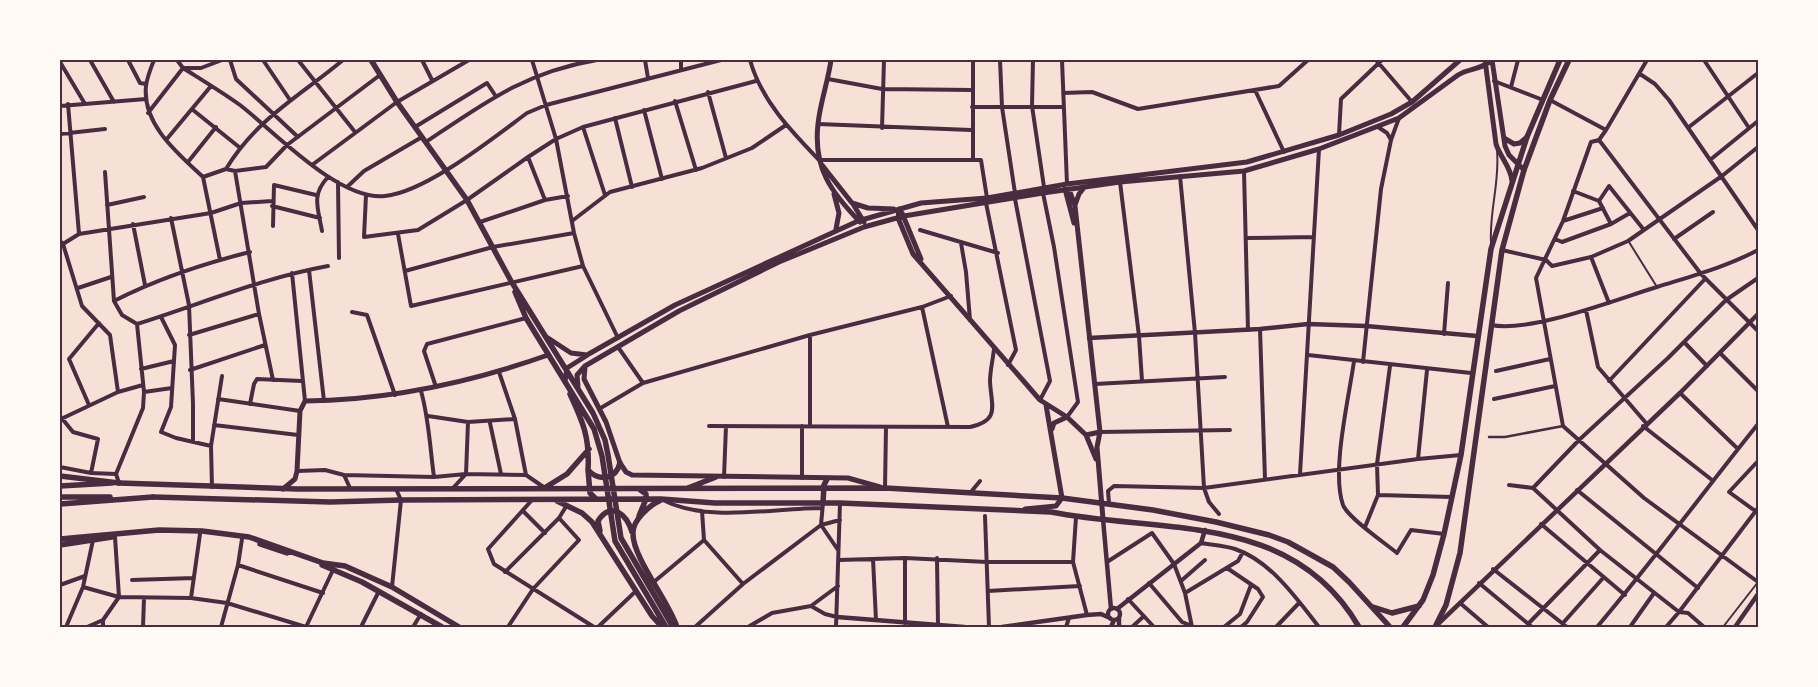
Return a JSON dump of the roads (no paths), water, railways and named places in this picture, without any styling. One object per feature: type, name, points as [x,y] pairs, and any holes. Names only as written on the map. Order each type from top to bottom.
[{"type":"main road","points":[[371,60],[415,127],[467,200],[511,281],[578,387],[590,414],[605,440],[621,538],[658,607],[673,627]]},
{"type":"main road","points":[[830,60],[828,79],[818,124],[819,160],[824,177],[833,191],[861,220]]},
{"type":"main road","points":[[578,387],[577,375],[585,366],[679,311],[779,262],[864,227],[904,216],[1015,196],[1067,184],[1247,162],[1284,152],[1339,135],[1391,114],[1412,102],[1460,60]]},
{"type":"main road","points":[[1044,190],[1064,191],[1120,182],[1244,170],[1319,149],[1378,128],[1399,118],[1464,71],[1492,60],[1502,136],[1509,155],[1524,170]]},
{"type":"main road","points":[[1435,627],[1446,605],[1460,553],[1502,250],[1524,170],[1560,60]]},
{"type":"main road","points":[[1403,627],[1419,606],[1434,575],[1444,534],[1461,455],[1471,373],[1491,249],[1527,137],[1569,60]]},
{"type":"main road","points":[[1483,65],[1487,75],[1496,144],[1500,156],[1511,172],[1512,181]]},
{"type":"main road","points":[[1502,136],[1514,144],[1520,143],[1527,137]]},
{"type":"main road","points":[[819,160],[852,203],[864,227]]},
{"type":"main road","points":[[1506,164],[1516,170],[1524,170]]},
{"type":"main road","points":[[1067,184],[1075,206],[1076,230],[1095,384],[1100,432],[1098,464],[1103,519]]},
{"type":"main road","points":[[1067,184],[1064,191],[1076,230]]},
{"type":"main road","points":[[1075,206],[1079,194],[1084,188]]},
{"type":"main road","points":[[833,191],[839,213],[836,229]]},
{"type":"main road","points":[[590,414],[565,383],[564,377],[567,368],[675,305],[836,229],[861,220],[921,203],[987,201]]},
{"type":"main road","points":[[852,203],[868,208],[899,209]]},
{"type":"main road","points":[[899,209],[904,216],[922,262]]},
{"type":"main road","points":[[899,209],[898,218],[908,244],[922,262],[994,349],[1040,400],[1067,417],[1086,435],[1098,464]]},
{"type":"main road","points":[[511,281],[526,318],[565,383],[586,429],[589,449],[588,487],[596,500]]},
{"type":"main road","points":[[547,337],[571,353],[587,355]]},
{"type":"main road","points":[[283,489],[294,479],[297,470],[300,411],[305,402],[395,395],[421,391],[499,372],[548,354]]},
{"type":"main road","points":[[585,366],[583,378],[611,435],[620,463],[626,472],[639,476],[848,478],[885,488]]},
{"type":"main road","points":[[1017,510],[1056,506],[1062,498],[1052,430],[1046,405]]},
{"type":"main road","points":[[1052,430],[1054,423],[1067,417]]},
{"type":"main road","points":[[1086,435],[1100,432]]},
{"type":"main road","points":[[545,488],[567,474],[589,449]]},
{"type":"main road","points":[[588,470],[597,477],[610,476],[618,470],[620,463]]},
{"type":"main road","points":[[60,476],[120,483],[283,489],[395,487],[588,487],[639,489],[885,488],[971,492],[1101,502],[1216,522],[1269,534],[1288,542],[1332,567],[1373,607],[1390,627]]},
{"type":"main road","points":[[686,489],[716,477]]},
{"type":"main road","points":[[823,505],[827,479]]},
{"type":"main road","points":[[60,486],[120,483]]},
{"type":"main road","points":[[632,532],[646,499],[646,494],[639,489]]},
{"type":"main road","points":[[60,497],[153,497],[330,502],[661,499],[715,503],[823,505],[840,503],[1051,512],[1076,517],[1205,530],[1252,540],[1298,563],[1343,602],[1360,627]]},
{"type":"main road","points":[[60,504],[153,497]]},
{"type":"main road","points":[[637,520],[661,499]]},
{"type":"main road","points":[[553,500],[567,504],[592,522],[636,591],[664,627]]},
{"type":"main road","points":[[603,538],[598,521],[607,512],[622,513],[632,532],[634,545],[640,558],[655,581],[677,627]]},
{"type":"main road","points":[[60,539],[158,530],[235,535],[279,546],[323,563],[345,566],[392,587],[459,627]]},
{"type":"main road","points":[[60,545],[158,533],[200,534],[242,539],[297,556],[332,570],[379,591],[442,627]]},
{"type":"main road","points":[[379,591],[392,587]]},
{"type":"main road","points":[[1373,607],[1392,613],[1419,606]]},
{"type":"main road","points":[[658,607],[664,627]]},
{"type":"street","points":[[90,60],[114,102]]},
{"type":"street","points":[[128,60],[140,83],[146,84]]},
{"type":"street","points":[[154,60],[146,84],[148,113],[166,140],[203,177],[220,260]]},
{"type":"street","points":[[177,60],[183,68],[239,105],[328,177],[366,195],[385,196],[419,186],[527,113],[546,105],[721,60]]},
{"type":"street","points":[[183,68],[201,68],[222,60]]},
{"type":"street","points":[[230,60],[236,79],[298,137]]},
{"type":"street","points":[[263,60],[290,100]]},
{"type":"street","points":[[298,60],[355,132]]},
{"type":"street","points":[[226,169],[239,147],[261,123],[343,60]]},
{"type":"street","points":[[422,60],[432,80]]},
{"type":"street","points":[[459,60],[461,65]]},
{"type":"street","points":[[312,165],[398,102],[432,80],[469,60]]},
{"type":"street","points":[[532,60],[556,139],[574,232],[583,266],[618,338]]},
{"type":"street","points":[[347,187],[364,171],[424,140],[495,95],[537,76],[597,60]]},
{"type":"street","points":[[645,60],[648,78]]},
{"type":"street","points":[[680,60],[681,69]]},
{"type":"street","points":[[750,60],[756,81],[786,125],[819,160],[981,160],[987,201],[1016,350],[1008,365]]},
{"type":"street","points":[[882,128],[884,60]]},
{"type":"street","points":[[973,60],[971,130],[973,160]]},
{"type":"street","points":[[1000,60],[1002,106],[1015,196],[1050,381],[1040,400]]},
{"type":"street","points":[[1034,60],[1032,106],[1078,402],[1067,417]]},
{"type":"street","points":[[1062,60],[1067,184]]},
{"type":"street","points":[[1062,94],[1092,92],[1138,108],[1279,86],[1308,60]]},
{"type":"street","points":[[1511,87],[1518,60]]},
{"type":"street","points":[[1648,60],[1606,130],[1599,140],[1591,142],[1564,221],[1536,278],[1563,426],[1603,464],[1678,524],[1758,582]]},
{"type":"street","points":[[1704,60],[1749,128]]},
{"type":"street","points":[[1339,135],[1342,99],[1379,61],[1412,102]]},
{"type":"street","points":[[60,64],[85,104]]},
{"type":"street","points":[[148,113],[183,68]]},
{"type":"street","points":[[1689,127],[1758,73]]},
{"type":"street","points":[[1640,74],[1660,89],[1689,127],[1758,230]]},
{"type":"street","points":[[203,177],[226,169],[235,171],[266,167],[287,145],[380,75]]},
{"type":"street","points":[[828,79],[882,89],[973,90]]},
{"type":"street","points":[[366,195],[364,236],[398,234],[418,230],[467,200],[556,139],[583,127],[708,92],[756,81]]},
{"type":"street","points":[[1494,81],[1547,100],[1606,130]]},
{"type":"street","points":[[415,127],[488,83],[495,95]]},
{"type":"street","points":[[166,140],[193,110],[211,86]]},
{"type":"street","points":[[1255,90],[1284,152]]},
{"type":"street","points":[[708,92],[726,158]]},
{"type":"street","points":[[60,106],[146,99]]},
{"type":"street","points":[[675,101],[696,170]]},
{"type":"street","points":[[68,104],[72,133],[79,234]]},
{"type":"street","points":[[972,107],[1063,107]]},
{"type":"street","points":[[193,110],[239,147]]},
{"type":"street","points":[[644,110],[662,179]]},
{"type":"street","points":[[615,118],[632,187]]},
{"type":"street","points":[[1363,362],[1382,189],[1391,140],[1399,118]]},
{"type":"street","points":[[1710,160],[1758,121]]},
{"type":"street","points":[[818,124],[971,130]]},
{"type":"street","points":[[572,221],[610,192],[696,170],[752,148],[786,125]]},
{"type":"street","points":[[188,162],[216,127]]},
{"type":"street","points":[[583,127],[605,195]]},
{"type":"street","points":[[1378,128],[1387,133],[1391,140]]},
{"type":"street","points":[[60,134],[104,129]]},
{"type":"street","points":[[1599,140],[1705,279],[1758,331]]},
{"type":"street","points":[[1502,250],[1546,260],[1552,266],[1591,257],[1628,241],[1722,176],[1758,147]]},
{"type":"street","points":[[1300,474],[1319,149]]},
{"type":"street","points":[[528,157],[545,200]]},
{"type":"street","points":[[1244,170],[1248,238],[1248,330]]},
{"type":"street","points":[[235,171],[259,314],[273,380]]},
{"type":"street","points":[[105,172],[114,301],[122,315],[137,324],[254,284],[292,273],[328,266]]},
{"type":"street","points":[[1180,176],[1195,333],[1196,378],[1204,488],[1209,502],[1219,514]]},
{"type":"street","points":[[322,231],[316,195],[318,187],[328,177]]},
{"type":"street","points":[[338,182],[339,258]]},
{"type":"street","points":[[1120,182],[1139,336],[1142,381]]},
{"type":"street","points":[[273,226],[273,187],[276,184],[316,195]]},
{"type":"street","points":[[1599,201],[1609,186],[1644,230]]},
{"type":"street","points":[[1573,192],[1599,201],[1611,224]]},
{"type":"street","points":[[480,222],[545,200],[568,196]]},
{"type":"street","points":[[108,205],[144,197]]},
{"type":"street","points":[[118,392],[110,335],[82,306],[78,288],[62,242],[79,234],[211,213],[241,203],[272,204],[320,218]]},
{"type":"street","points":[[1564,221],[1603,208]]},
{"type":"street","points":[[1554,240],[1562,242],[1611,224],[1630,212]]},
{"type":"street","points":[[1674,239],[1713,212]]},
{"type":"street","points":[[171,218],[184,271],[189,305],[190,370],[194,404],[193,442]]},
{"type":"street","points":[[133,224],[145,285]]},
{"type":"street","points":[[920,230],[998,253]]},
{"type":"street","points":[[405,271],[493,247],[574,232]]},
{"type":"street","points":[[398,234],[411,306],[511,281],[583,266]]},
{"type":"street","points":[[1248,238],[1314,237]]},
{"type":"street","points":[[960,243],[966,272],[970,320]]},
{"type":"street","points":[[1491,326],[1508,328],[1586,310],[1701,274],[1758,250]]},
{"type":"street","points":[[114,301],[145,285],[184,271],[250,252]]},
{"type":"street","points":[[1591,257],[1609,303]]},
{"type":"street","points":[[309,270],[324,401]]},
{"type":"street","points":[[292,273],[305,402]]},
{"type":"street","points":[[78,288],[111,277]]},
{"type":"street","points":[[1533,488],[1579,440],[1726,300],[1758,278]]},
{"type":"street","points":[[1609,380],[1705,279]]},
{"type":"street","points":[[1444,334],[1448,283]]},
{"type":"street","points":[[599,409],[643,383],[922,307],[951,296]]},
{"type":"street","points":[[922,307],[948,427]]},
{"type":"street","points":[[1586,310],[1598,367],[1645,425],[1712,480]]},
{"type":"street","points":[[352,312],[367,315],[395,395]]},
{"type":"street","points":[[190,335],[259,314]]},
{"type":"street","points":[[1435,627],[1493,569],[1680,393],[1758,314]]},
{"type":"street","points":[[161,317],[175,346],[171,407],[160,432],[211,446]]},
{"type":"street","points":[[437,387],[424,350],[427,344],[526,318]]},
{"type":"street","points":[[89,405],[70,359],[99,323]]},
{"type":"street","points":[[120,483],[116,474],[144,408],[137,324]]},
{"type":"street","points":[[1089,338],[1248,330],[1308,324],[1366,326],[1477,336]]},
{"type":"street","points":[[1260,329],[1265,479]]},
{"type":"street","points":[[810,336],[810,426]]},
{"type":"street","points":[[1684,342],[1707,366]]},
{"type":"street","points":[[190,370],[265,345]]},
{"type":"street","points":[[618,347],[643,383]]},
{"type":"street","points":[[709,426],[970,427],[985,424],[990,418],[993,406],[990,380],[994,349]]},
{"type":"street","points":[[1720,353],[1758,390]]},
{"type":"street","points":[[1308,355],[1390,366],[1471,373]]},
{"type":"street","points":[[1496,371],[1550,359]]},
{"type":"street","points":[[141,369],[174,361]]},
{"type":"street","points":[[1354,361],[1338,470],[1343,506],[1355,520],[1397,553],[1411,530],[1444,534]]},
{"type":"street","points":[[1365,527],[1378,495],[1377,464],[1390,366]]},
{"type":"street","points":[[1418,459],[1427,370]]},
{"type":"street","points":[[499,372],[515,419],[526,475]]},
{"type":"street","points":[[212,487],[211,446],[222,376]]},
{"type":"street","points":[[1095,384],[1225,377]]},
{"type":"street","points":[[250,404],[255,381],[302,380]]},
{"type":"street","points":[[91,473],[98,440],[73,432],[60,419],[118,392],[143,385]]},
{"type":"street","points":[[1494,399],[1555,386]]},
{"type":"street","points":[[144,392],[172,388]]},
{"type":"street","points":[[421,391],[428,416],[428,438],[434,477]]},
{"type":"street","points":[[1680,393],[1738,449]]},
{"type":"street","points":[[218,399],[300,411]]},
{"type":"street","points":[[428,416],[468,422],[515,419]]},
{"type":"street","points":[[453,488],[466,474],[468,422]]},
{"type":"street","points":[[490,422],[501,474]]},
{"type":"street","points":[[1597,627],[1639,580],[1678,524],[1758,424]]},
{"type":"street","points":[[214,425],[298,435]]},
{"type":"street","points":[[724,477],[726,426]]},
{"type":"street","points":[[802,426],[802,478]]},
{"type":"street","points":[[1489,437],[1505,437],[1563,426]]},
{"type":"street","points":[[885,488],[886,427]]},
{"type":"street","points":[[1100,432],[1230,430]]},
{"type":"street","points":[[1109,503],[1108,491],[1114,486],[1204,488],[1377,464],[1461,455]]},
{"type":"street","points":[[1666,627],[1757,511],[1729,492],[1758,461]]},
{"type":"street","points":[[60,466],[91,473],[116,474]]},
{"type":"street","points":[[297,470],[325,470],[344,475],[434,477],[466,474],[526,475],[545,488]]},
{"type":"street","points":[[344,475],[350,488]]},
{"type":"street","points":[[971,492],[980,481]]},
{"type":"street","points":[[1509,485],[1533,488],[1600,550],[1654,592],[1680,610],[1688,613],[1704,627]]},
{"type":"street","points":[[392,587],[401,500],[395,487]]},
{"type":"street","points":[[1577,490],[1698,588]]},
{"type":"street","points":[[1378,495],[1452,498]]},
{"type":"street","points":[[533,499],[488,549],[494,564],[596,627],[636,591]]},
{"type":"street","points":[[661,499],[685,510],[702,511],[767,512],[823,505],[821,525],[839,551]]},
{"type":"street","points":[[836,627],[840,503]]},
{"type":"street","points":[[505,572],[559,518],[567,504]]},
{"type":"street","points":[[523,511],[544,533]]},
{"type":"street","points":[[702,511],[704,540],[744,584]]},
{"type":"street","points":[[985,516],[989,627]]},
{"type":"street","points":[[1076,517],[1073,562],[1087,615]]},
{"type":"street","points":[[508,627],[533,589],[579,540],[559,518]]},
{"type":"street","points":[[1103,519],[1114,609],[1120,613],[1114,619],[1111,627]]},
{"type":"street","points":[[695,627],[744,584],[821,525],[840,520]]},
{"type":"street","points":[[1541,524],[1624,595]]},
{"type":"street","points":[[1119,627],[1108,613],[1201,543],[1205,530]]},
{"type":"street","points":[[1107,562],[1152,533],[1174,564],[1185,593],[1192,627]]},
{"type":"street","points":[[191,598],[200,534]]},
{"type":"street","points":[[87,627],[103,620],[119,597],[114,537]]},
{"type":"street","points":[[221,627],[238,565],[242,539]]},
{"type":"street","points":[[66,627],[83,587],[93,540]]},
{"type":"street","points":[[655,581],[704,540]]},
{"type":"street","points":[[1201,543],[1234,549],[1253,557],[1277,578],[1319,627]]},
{"type":"street","points":[[1479,583],[1530,626],[1544,608],[1600,550]]},
{"type":"street","points":[[1185,593],[1238,561],[1243,552]]},
{"type":"street","points":[[905,558],[905,623]]},
{"type":"street","points":[[838,560],[937,558],[988,562],[1073,562]]},
{"type":"street","points":[[937,558],[938,625]]},
{"type":"street","points":[[873,559],[876,620]]},
{"type":"street","points":[[1181,581],[1205,560]]},
{"type":"street","points":[[238,565],[323,593]]},
{"type":"street","points":[[1227,568],[1263,596],[1247,622],[1241,627]]},
{"type":"street","points":[[1493,569],[1567,627]]},
{"type":"street","points":[[83,587],[119,597],[191,598],[227,604],[306,627],[332,570]]},
{"type":"street","points":[[60,586],[85,576]]},
{"type":"street","points":[[1563,623],[1604,577]]},
{"type":"street","points":[[132,580],[194,578]]},
{"type":"street","points":[[1149,583],[1182,622],[1192,627]]},
{"type":"street","points":[[1224,627],[1240,614],[1250,585]]},
{"type":"street","points":[[748,627],[772,613],[811,606],[838,586]]},
{"type":"street","points":[[988,591],[1080,586]]},
{"type":"street","points":[[361,627],[379,591]]},
{"type":"street","points":[[1630,627],[1654,592]]},
{"type":"street","points":[[1735,627],[1758,594]]},
{"type":"street","points":[[143,627],[144,598]]},
{"type":"street","points":[[1128,599],[1154,627]]},
{"type":"street","points":[[1276,627],[1299,602]]},
{"type":"street","points":[[1460,603],[1488,627]]},
{"type":"street","points":[[811,606],[837,617],[964,627]]},
{"type":"street","points":[[413,627],[421,614]]},
{"type":"street","points":[[1002,627],[1100,614],[1114,619]]},
{"type":"street","points":[[1132,627],[1144,616]]},
{"type":"street","points":[[1066,627],[1069,618]]},
{"type":"street","points":[[103,620],[103,627]]},
{"type":"street","points":[[1177,627],[1182,622]]},
{"type":"lane","points":[[1491,249],[1490,229],[1498,167],[1496,144]]},
{"type":"lane","points":[[1628,241],[1657,287]]},
{"type":"lane","points":[[1724,627],[1758,582]]}]
